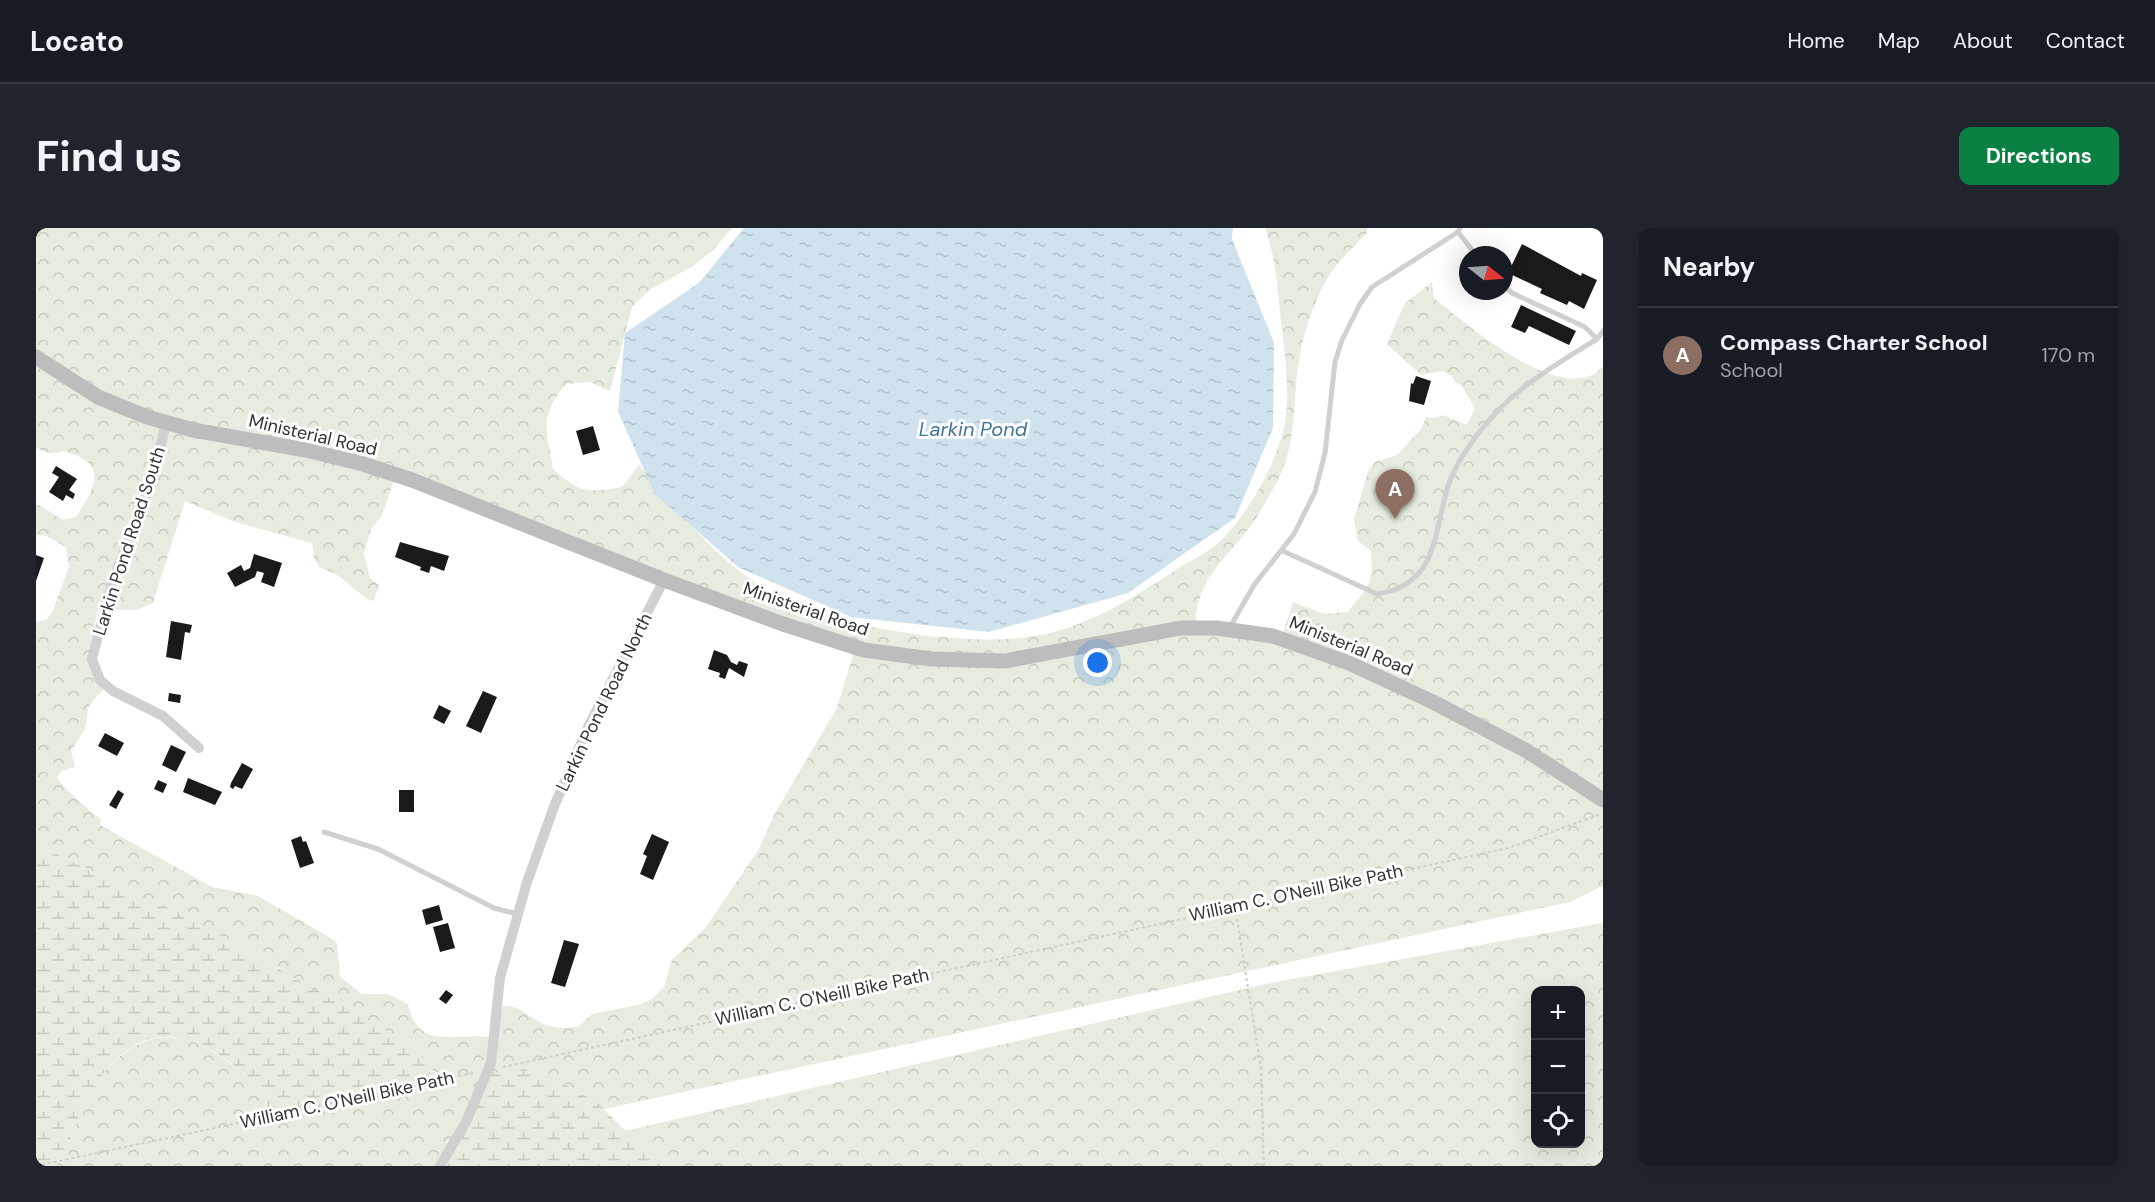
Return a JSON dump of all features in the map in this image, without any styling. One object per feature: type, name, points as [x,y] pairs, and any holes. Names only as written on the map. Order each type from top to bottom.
[{"type":"main road","name":"Ministerial Road","points":[[36,357],[98,397],[166,423],[363,464],[412,480],[664,580],[783,624],[864,650],[931,659],[1005,661],[1162,630],[1230,629],[1273,636],[1349,663],[1433,702],[1527,751],[1603,800]]},
{"type":"street","name":"Larkin Pond Road South","points":[[166,423],[153,478],[113,580],[92,659],[100,680],[112,691],[164,716],[199,748]]},
{"type":"street","name":"Larkin Pond Road North","points":[[440,1166],[466,1122],[488,1070],[501,978],[518,915],[555,804],[588,727],[664,580]]},
{"type":"lane","points":[[1230,629],[1254,585],[1294,534],[1315,492],[1324,453],[1335,362],[1345,332],[1360,304],[1371,287],[1459,230],[1470,246]]},
{"type":"lane","points":[[1513,293],[1585,327],[1597,339]]},
{"type":"lane","points":[[1282,551],[1377,594],[1391,592],[1416,579],[1434,546],[1451,477],[1475,436],[1530,380],[1597,339],[1603,331]]},
{"type":"lane","points":[[324,832],[378,849],[494,908],[518,915]]},
{"type":"path","name":"William C. O'Neill Bike Path","points":[[36,1166],[1508,848],[1603,813]]},
{"type":"path","points":[[1234,906],[1261,1068],[1264,1166]]},
{"type":"green space","points":[[36,228],[732,228],[713,250],[693,266],[648,291],[632,307],[610,391],[590,382],[566,384],[557,396],[551,406],[547,424],[553,469],[577,487],[600,490],[622,487],[639,465],[689,523],[726,560],[767,590],[816,612],[846,621],[912,634],[978,639],[1036,636],[1092,619],[1126,601],[1213,547],[1240,519],[1269,470],[1282,437],[1285,422],[1286,372],[1278,287],[1272,251],[1265,228],[1367,228],[1367,233],[1333,270],[1312,311],[1300,355],[1289,450],[1280,475],[1253,523],[1211,575],[1203,589],[1196,624],[1282,637],[1293,602],[1324,614],[1348,612],[1365,590],[1370,578],[1371,551],[1358,541],[1354,520],[1368,471],[1375,462],[1397,455],[1421,429],[1426,417],[1435,418],[1443,415],[1467,425],[1475,409],[1462,386],[1455,382],[1453,377],[1443,371],[1421,375],[1387,344],[1405,303],[1432,282],[1434,298],[1468,326],[1516,358],[1565,378],[1586,377],[1603,367],[1603,886],[1570,902],[604,1109],[538,1070],[438,1166],[56,1166],[71,1138],[82,1108],[97,1083],[111,1065],[126,1052],[143,1042],[161,1038],[181,1039],[202,1046],[224,1059],[256,1086],[269,1110],[272,1122],[429,1089],[429,1072],[434,1071],[184,915],[36,844],[36,622],[46,620],[52,613],[69,567],[66,547],[46,536],[36,535],[36,503],[63,520],[76,517],[92,488],[94,471],[81,457],[65,451],[49,453],[36,448]],"holes":[[[395,476],[837,642],[853,655],[837,708],[774,815],[759,849],[706,927],[672,960],[664,987],[652,999],[638,1005],[592,1014],[578,1027],[550,1026],[541,1023],[522,1010],[506,1006],[498,1007],[492,1038],[430,1035],[413,1019],[408,1004],[388,994],[361,994],[340,976],[337,943],[329,937],[258,896],[212,887],[100,825],[101,819],[77,799],[57,777],[62,771],[75,767],[71,751],[85,728],[89,706],[108,683],[98,665],[94,648],[94,629],[98,609],[136,610],[153,603],[185,501],[235,522],[312,543],[314,558],[319,567],[336,574],[367,599],[374,601],[379,585],[370,578],[364,554],[371,529],[382,516]]]},
{"type":"green space","points":[[36,844],[184,915],[408,1043],[434,1070],[429,1072],[429,1090],[271,1123],[262,1095],[251,1080],[237,1068],[205,1047],[183,1039],[164,1037],[145,1041],[128,1049],[112,1063],[84,1104],[71,1138],[56,1166],[36,1166]]},
{"type":"green space","points":[[1603,923],[1603,1166],[670,1166],[625,1131],[1270,983]]},
{"type":"green space","points":[[538,1070],[598,1103],[621,1127],[670,1166],[438,1166],[485,1073]]},
{"type":"water","name":"Larkin Pond","points":[[744,228],[1233,228],[1232,239],[1274,343],[1273,428],[1235,518],[1128,593],[989,632],[851,617],[738,567],[655,494],[618,412],[625,333],[699,283]]},
{"type":"building","points":[[1522,244],[1581,276],[1582,273],[1597,280],[1584,309],[1569,301],[1567,305],[1540,293],[1542,289],[1513,275],[1513,263]]},
{"type":"building","points":[[1521,305],[1576,331],[1569,345],[1529,326],[1525,333],[1511,327]]},
{"type":"building","points":[[1416,376],[1431,381],[1424,405],[1409,401],[1411,383],[1413,384]]},
{"type":"building","points":[[593,426],[600,450],[583,455],[576,431]]},
{"type":"building","points":[[56,466],[77,479],[69,490],[75,494],[73,499],[66,495],[63,501],[49,492],[59,477],[52,473]]},
{"type":"building","points":[[400,542],[449,556],[444,571],[431,566],[429,573],[420,570],[421,567],[395,557]]},
{"type":"building","points":[[254,554],[282,563],[274,587],[261,582],[264,573],[257,571],[255,577],[235,587],[227,573],[241,565],[244,571],[250,568]]},
{"type":"building","points":[[36,555],[44,558],[36,581]]},
{"type":"building","points":[[171,621],[192,625],[190,633],[185,632],[181,660],[166,657]]},
{"type":"building","points":[[714,650],[727,655],[731,662],[737,665],[739,661],[748,664],[744,677],[729,668],[725,679],[719,677],[720,673],[708,669]]},
{"type":"building","points":[[483,691],[497,697],[481,733],[466,726]]},
{"type":"building","points":[[169,693],[181,695],[180,703],[168,701]]},
{"type":"building","points":[[439,705],[451,711],[444,724],[433,718]]},
{"type":"building","points":[[105,733],[124,743],[117,756],[98,746]]},
{"type":"building","points":[[171,745],[186,752],[176,772],[162,765]]},
{"type":"building","points":[[242,763],[253,769],[242,789],[235,786],[233,789],[230,787],[231,783]]},
{"type":"building","points":[[188,778],[222,792],[215,805],[183,792]]},
{"type":"building","points":[[158,780],[167,784],[163,793],[154,789]]},
{"type":"building","points":[[118,790],[124,794],[116,809],[109,805]]},
{"type":"building","points":[[399,790],[414,790],[414,812],[399,812]]},
{"type":"building","points":[[652,834],[669,842],[653,880],[640,874],[647,856],[643,854]]},
{"type":"building","points":[[301,836],[303,842],[306,841],[314,863],[300,868],[291,840]]},
{"type":"building","points":[[439,905],[443,920],[426,925],[422,910]]},
{"type":"building","points":[[448,923],[455,948],[440,952],[433,927]]},
{"type":"building","points":[[564,940],[579,944],[565,987],[551,983]]},
{"type":"building","points":[[446,990],[453,995],[446,1004],[439,999]]},
{"type":"place","name":"Compass Charter School","points":[[1395,519]]}]
